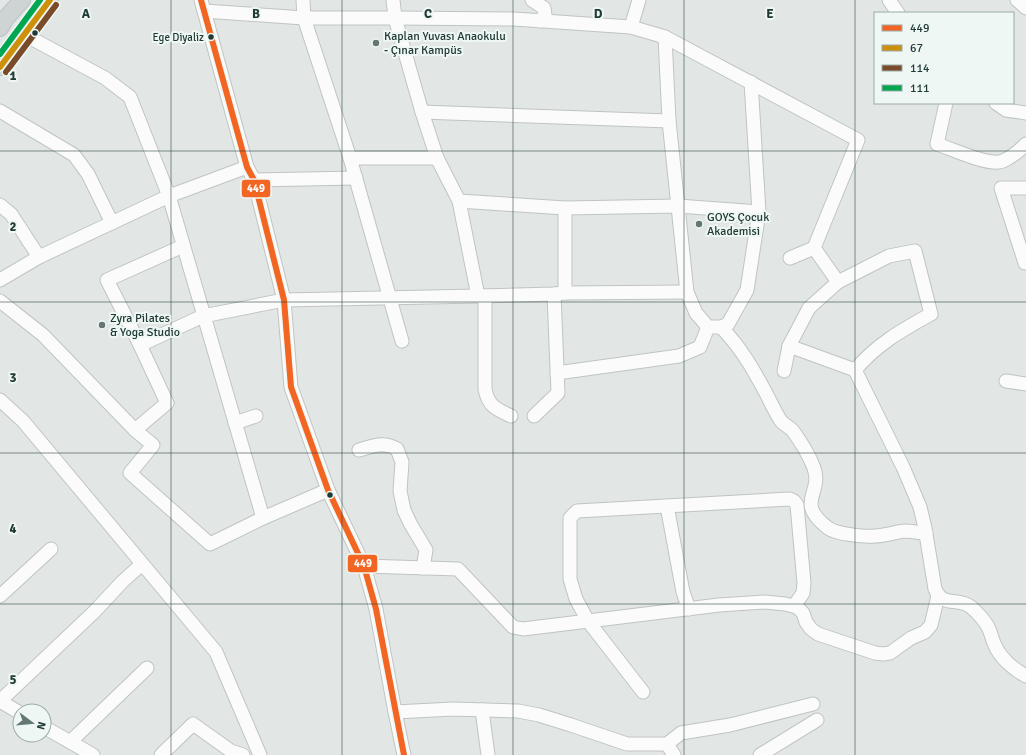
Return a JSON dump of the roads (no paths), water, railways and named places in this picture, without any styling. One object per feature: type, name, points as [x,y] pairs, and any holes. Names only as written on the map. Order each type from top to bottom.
[{"type":"main road","points":[[0,28],[6,18],[22,0]]},
{"type":"main road","points":[[0,67],[50,0]]},
{"type":"street","points":[[303,0],[304,18],[350,158],[402,341]]},
{"type":"street","points":[[393,0],[395,18],[437,158],[459,201],[482,296],[485,389],[487,398],[491,405],[511,416]]},
{"type":"street","points":[[532,0],[544,8],[545,15],[540,21]]},
{"type":"street","points":[[631,27],[639,0]]},
{"type":"street","points":[[889,0],[897,12]]},
{"type":"street","points":[[1017,0],[1026,8]]},
{"type":"street","points":[[404,755],[376,609],[364,566],[328,490],[291,387],[284,300],[254,180],[247,167],[203,6],[304,18],[514,19],[631,27],[664,37],[858,140],[814,248],[790,258]]},
{"type":"street","points":[[25,35],[105,78],[130,97],[169,196],[263,518]]},
{"type":"street","points":[[664,37],[669,121],[687,292],[696,313],[734,341],[746,357],[782,422],[792,430],[803,445],[814,469],[816,480],[803,504],[803,593],[794,606]]},
{"type":"street","points":[[557,373],[678,356],[700,347],[715,327],[728,324],[747,290],[759,212],[751,82]]},
{"type":"street","points":[[946,104],[937,144],[990,163],[1002,162],[1015,154],[1026,144]]},
{"type":"street","points":[[997,104],[1006,110],[1026,113]]},
{"type":"street","points":[[0,110],[74,155],[88,174],[112,222]]},
{"type":"street","points":[[422,112],[669,121]]},
{"type":"street","points":[[350,158],[437,158]]},
{"type":"street","points":[[0,280],[39,257],[112,222],[169,196],[247,167]]},
{"type":"street","points":[[254,180],[356,178]]},
{"type":"street","points":[[1026,188],[1001,188],[1026,263]]},
{"type":"street","points":[[459,201],[565,208],[678,206],[759,212]]},
{"type":"street","points":[[0,205],[11,214],[39,257]]},
{"type":"street","points":[[534,416],[558,392],[557,373],[560,293],[565,208]]},
{"type":"street","points":[[135,430],[167,403],[107,280],[183,246]]},
{"type":"street","points":[[814,248],[838,282]]},
{"type":"street","points":[[784,371],[789,346],[809,308],[838,282],[889,256],[915,251],[931,314],[895,334],[867,356],[855,370]]},
{"type":"street","points":[[140,345],[203,316],[284,300],[560,293],[687,292]]},
{"type":"street","points":[[0,302],[43,335],[135,430],[153,445],[130,473],[210,544],[263,518],[328,490]]},
{"type":"street","points":[[789,346],[855,370],[920,507],[926,533],[935,589],[938,596],[944,600],[971,606],[988,628],[994,645],[1001,654],[1016,670],[1026,676]]},
{"type":"street","points":[[1006,381],[1026,384]]},
{"type":"street","points":[[0,400],[23,421],[216,652],[260,755]]},
{"type":"street","points":[[235,423],[256,416]]},
{"type":"street","points":[[359,450],[374,445],[389,444],[397,449],[402,462],[400,491],[404,510],[426,550],[423,568]]},
{"type":"street","points":[[643,692],[588,621],[576,598],[570,579],[570,518],[578,511],[790,499],[803,504],[834,532],[874,536],[907,531],[926,533]]},
{"type":"street","points":[[667,506],[684,592],[689,609]]},
{"type":"street","points":[[0,596],[52,549]]},
{"type":"street","points":[[12,708],[0,701],[94,612],[123,581],[142,564]]},
{"type":"street","points":[[364,566],[458,570],[513,627],[523,629],[719,605],[765,602],[794,606],[803,613],[806,622],[811,629],[818,634],[874,653],[883,654],[890,653],[911,638],[925,632],[931,625],[938,596]]},
{"type":"street","points":[[70,742],[147,668]]},
{"type":"street","points":[[395,712],[454,709],[518,711],[571,725],[627,749],[671,750],[681,733],[730,725],[812,704]]},
{"type":"street","points":[[482,710],[488,755]]},
{"type":"street","points":[[760,755],[817,720]]},
{"type":"street","points":[[161,755],[193,724],[231,751],[243,755]]},
{"type":"street","points":[[52,732],[92,755]]},
{"type":"place","name":"Ege Diyaliz","points":[[211,37]]},
{"type":"place","name":"Kaplan Yuvası Anaokulu - Çınar Kampüs","points":[[376,43]]},
{"type":"place","name":"GOYS Çocuk Akademisi","points":[[699,224]]},
{"type":"place","name":"Zyra Pilates & Yoga Studio","points":[[102,325]]}]
